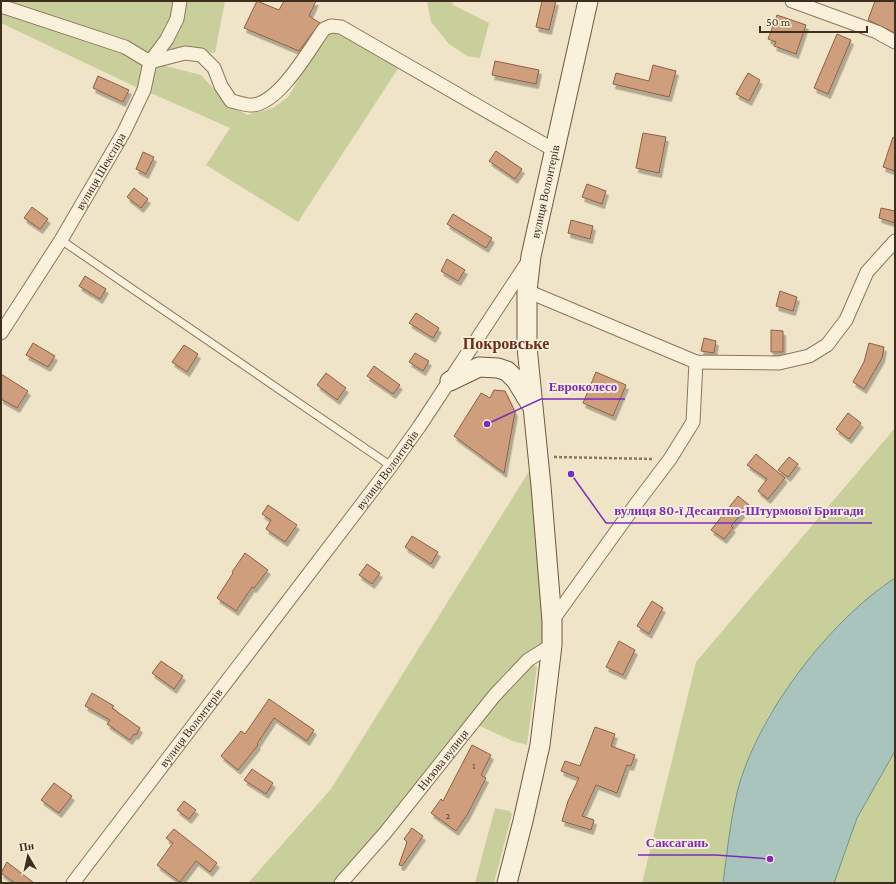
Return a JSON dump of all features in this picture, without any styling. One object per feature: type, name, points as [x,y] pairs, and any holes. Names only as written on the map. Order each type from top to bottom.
[{"type":"street","name":"вулиця Шекспіра","points":[[1,333],[61,240],[127,125],[144,90],[150,62],[167,39],[177,18],[180,1]]},
{"type":"street","name":"вулиця Волонтерів","points":[[73,883],[391,466],[450,381],[531,256],[588,1]]},
{"type":"street","points":[[792,1],[877,32],[895,42]]},
{"type":"street","points":[[1,6],[125,47],[150,62],[185,53],[201,55],[214,68],[221,86],[231,101],[252,105],[266,101],[281,87],[324,29],[330,26],[341,27],[554,150]]},
{"type":"street","points":[[527,291],[696,362],[779,363],[809,356],[827,345],[846,320],[867,272],[895,241]]},
{"type":"street","points":[[507,883],[540,745],[552,645],[552,621],[534,409],[527,348],[527,291],[531,256]]},
{"type":"street","points":[[552,621],[670,459],[693,422],[696,362]]},
{"type":"street","points":[[450,381],[479,367],[498,368],[507,371],[516,380],[534,409]]},
{"type":"street","name":"Низова вулиця","points":[[341,883],[385,833],[494,696],[528,660],[552,645]]},
{"type":"lane","points":[[61,240],[391,466]]},
{"type":"path","points":[[538,457],[670,459]]},
{"type":"green space","points":[[2,1],[225,1],[215,53],[185,50],[149,55]]},
{"type":"green space","points":[[427,1],[452,1],[453,5],[489,23],[480,58],[467,56],[449,44],[431,22]]},
{"type":"green space","points":[[1,10],[124,50],[146,64],[140,89],[1,23]]},
{"type":"green space","points":[[331,26],[401,64],[298,222],[206,165],[230,128],[144,90],[150,62],[201,75],[226,102],[247,115],[273,108],[288,97]]},
{"type":"green space","points":[[895,428],[895,578],[877,590],[769,715],[750,754],[737,793],[723,883],[642,883],[696,662]]},
{"type":"green space","points":[[538,457],[552,645],[528,660],[537,667],[527,745],[513,741],[473,723],[341,883],[248,883],[331,789]]},
{"type":"green space","points":[[895,751],[895,883],[834,883],[857,818]]},
{"type":"green space","points":[[495,808],[509,811],[512,814],[494,883],[475,883]]},
{"type":"water","points":[[895,578],[895,751],[857,818],[834,883],[723,883],[737,793],[747,763],[760,733],[778,702],[798,673],[821,645],[845,619],[870,596]]},
{"type":"building","points":[[257,1],[279,10],[284,1],[316,1],[309,16],[320,23],[299,51],[244,28]]},
{"type":"building","points":[[542,1],[556,1],[549,30],[536,27]]},
{"type":"building","points":[[875,1],[895,1],[895,33],[868,20]]},
{"type":"building","points":[[777,15],[806,25],[796,54],[774,46],[776,42],[768,39]]},
{"type":"building","points":[[837,34],[851,40],[828,94],[814,88]]},
{"type":"building","points":[[495,61],[539,70],[536,84],[492,75]]},
{"type":"building","points":[[653,65],[676,71],[669,97],[613,84],[616,73],[649,81]]},
{"type":"building","points":[[748,73],[760,80],[749,101],[736,94]]},
{"type":"building","points":[[98,76],[129,90],[123,102],[93,88]]},
{"type":"building","points":[[643,133],[666,137],[659,173],[636,168]]},
{"type":"building","points":[[893,137],[895,138],[895,171],[883,167]]},
{"type":"building","points":[[496,151],[522,169],[515,179],[489,161]]},
{"type":"building","points":[[143,152],[154,157],[146,174],[136,169]]},
{"type":"building","points":[[587,184],[606,191],[602,204],[582,197]]},
{"type":"building","points":[[134,188],[148,199],[141,208],[127,197]]},
{"type":"building","points":[[32,207],[48,219],[40,229],[24,218]]},
{"type":"building","points":[[881,208],[895,211],[895,223],[879,218]]},
{"type":"building","points":[[453,214],[492,238],[486,248],[447,224]]},
{"type":"building","points":[[571,220],[593,226],[590,239],[568,233]]},
{"type":"building","points":[[447,259],[465,270],[458,281],[441,271]]},
{"type":"building","points":[[85,276],[106,289],[100,299],[79,286]]},
{"type":"building","points":[[780,291],[797,297],[793,311],[776,306]]},
{"type":"building","points":[[416,313],[439,328],[433,338],[409,323]]},
{"type":"building","points":[[771,330],[783,331],[783,352],[771,352]]},
{"type":"building","points":[[704,338],[716,341],[714,353],[701,351]]},
{"type":"building","points":[[33,343],[55,356],[48,367],[26,355]]},
{"type":"building","points":[[869,343],[884,347],[882,358],[864,389],[853,382],[864,362]]},
{"type":"building","points":[[184,345],[198,354],[187,372],[172,362]]},
{"type":"building","points":[[415,353],[429,361],[423,371],[409,362]]},
{"type":"building","points":[[374,366],[400,385],[393,394],[367,376]]},
{"type":"building","points":[[596,372],[626,385],[613,416],[583,403]]},
{"type":"building","points":[[326,373],[346,388],[337,400],[317,385]]},
{"type":"building","points":[[1,374],[28,391],[17,408],[1,399]]},
{"type":"building","points":[[494,390],[505,391],[515,412],[504,473],[454,436],[481,393],[490,398]]},
{"type":"building","points":[[848,413],[861,423],[849,439],[836,429]]},
{"type":"building","points":[[756,454],[785,478],[768,499],[758,491],[767,479],[747,465]]},
{"type":"building","points":[[789,457],[798,464],[788,477],[778,470]]},
{"type":"building","points":[[738,496],[749,505],[731,526],[733,528],[724,539],[711,530]]},
{"type":"building","points":[[268,505],[297,525],[285,542],[266,529],[271,520],[262,514]]},
{"type":"building","points":[[412,536],[438,552],[431,564],[405,547]]},
{"type":"building","points":[[245,553],[268,570],[254,588],[252,587],[236,611],[217,598]]},
{"type":"building","points":[[367,564],[380,573],[372,584],[359,575]]},
{"type":"building","points":[[652,601],[663,608],[649,634],[637,626]]},
{"type":"building","points":[[619,641],[635,650],[623,675],[606,667]]},
{"type":"building","points":[[161,661],[183,676],[174,689],[152,673]]},
{"type":"building","points":[[92,693],[114,706],[112,708],[140,728],[136,735],[134,734],[130,740],[107,724],[110,720],[85,706]]},
{"type":"building","points":[[269,699],[314,730],[307,741],[274,718],[257,744],[258,745],[238,770],[221,756],[241,731],[245,734]]},
{"type":"building","points":[[595,727],[615,734],[611,746],[635,755],[631,766],[627,765],[617,793],[596,785],[582,816],[594,820],[591,830],[562,821],[568,801],[579,778],[561,771],[565,761],[580,766]]},
{"type":"building","points":[[472,745],[491,755],[481,775],[486,778],[467,815],[456,831],[431,813],[441,799],[443,801]]},
{"type":"building","points":[[252,769],[273,783],[266,794],[244,780]]},
{"type":"building","points":[[54,783],[72,796],[59,813],[41,800]]},
{"type":"building","points":[[184,801],[196,810],[189,819],[177,810]]},
{"type":"building","points":[[412,828],[423,836],[402,866],[399,865],[407,842],[404,839]]},
{"type":"building","points":[[174,829],[217,863],[210,872],[196,861],[180,882],[157,865],[173,843],[166,838]]},
{"type":"building","points":[[7,862],[34,883],[15,883],[1,873]]},
{"type":"place","name":"Евроколесо","points":[[487,424]]},
{"type":"place","name":"вулиця 80-ї Десантно-Штурмової Бригади","points":[[571,474]]},
{"type":"place","name":"Саксагань","points":[[770,859]]},
{"type":"district","name":"Покровське","points":[[506,343]]}]
